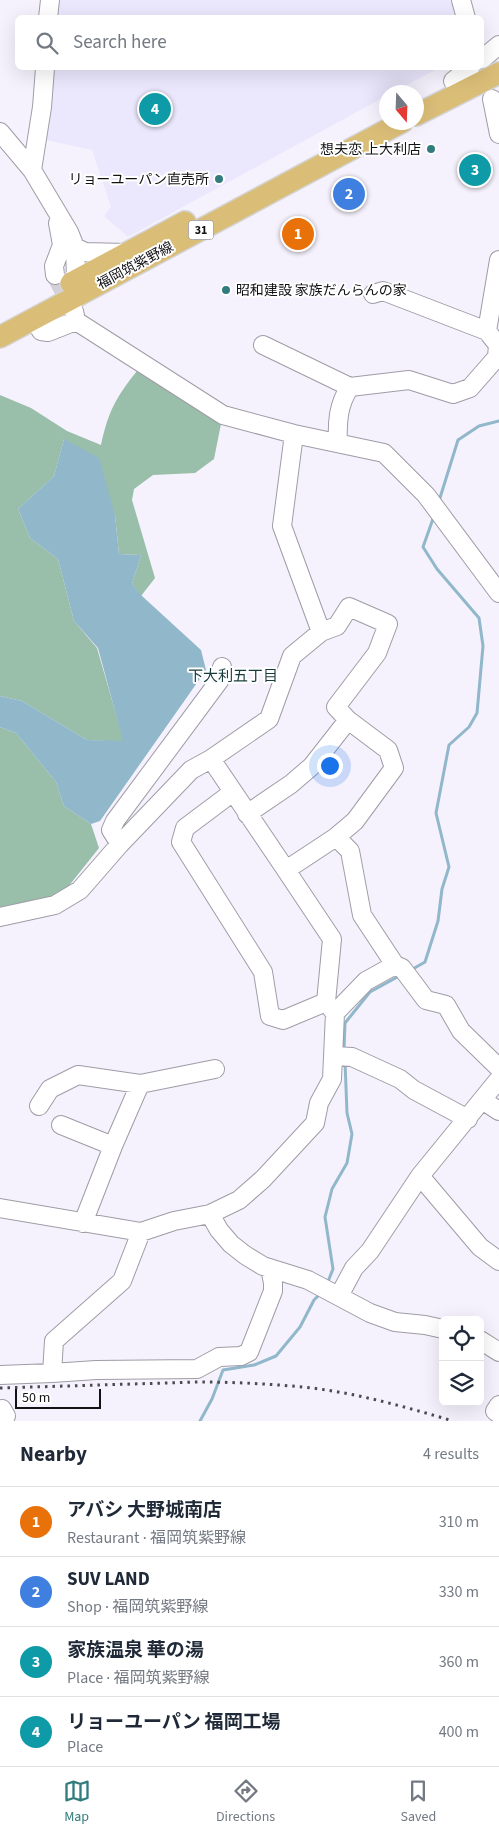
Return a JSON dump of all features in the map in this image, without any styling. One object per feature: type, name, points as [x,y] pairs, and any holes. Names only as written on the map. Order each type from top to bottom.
[{"type":"main road","points":[[484,65],[499,56]]},
{"type":"main road","points":[[424,109],[476,70]]},
{"type":"main road","points":[[424,97],[499,73]]},
{"type":"main road","name":"福岡筑紫野線","points":[[0,321],[379,120]]},
{"type":"main road","name":"福岡筑紫野線","points":[[0,337],[387,130]]},
{"type":"street","points":[[48,15],[50,0]]},
{"type":"street","points":[[461,0],[465,15]]},
{"type":"street","points":[[484,57],[499,45]]},
{"type":"street","points":[[32,170],[42,107],[45,70]]},
{"type":"street","points":[[454,88],[468,70]]},
{"type":"street","points":[[454,88],[496,92],[499,134]]},
{"type":"street","points":[[2,137],[32,170],[69,232],[76,247],[76,280]]},
{"type":"street","points":[[53,203],[62,238],[62,246],[54,266],[55,275]]},
{"type":"street","points":[[76,247],[85,252],[126,253]]},
{"type":"street","points":[[486,330],[499,260]]},
{"type":"street","points":[[263,345],[350,387],[410,380],[453,394],[470,388],[497,357],[498,345],[486,330],[384,292],[373,294]]},
{"type":"street","points":[[34,319],[41,331],[48,332],[75,316],[223,415],[294,434],[384,453],[426,495],[499,593]]},
{"type":"street","points":[[338,443],[337,424],[342,399],[350,387]]},
{"type":"street","points":[[294,434],[282,526],[320,632]]},
{"type":"street","points":[[0,917],[55,905],[80,890],[120,844],[191,770],[211,759],[269,718],[292,656],[320,632],[337,626],[349,607],[388,624],[377,653],[336,707],[348,720],[388,750],[394,768],[356,821],[336,837],[286,870]]},
{"type":"street","points":[[120,844],[111,830],[115,821],[219,681],[222,667]]},
{"type":"street","points":[[247,814],[312,766],[348,720]]},
{"type":"street","points":[[0,1208],[141,1232],[174,1221],[210,1214],[239,1200],[245,1195],[314,1123],[319,1103],[332,1079],[334,1056],[331,1008],[332,939],[211,759]]},
{"type":"street","points":[[232,792],[185,828],[182,842],[263,972],[270,1016],[283,1020],[331,1008],[366,982],[398,966]]},
{"type":"street","points":[[336,837],[350,851],[362,915],[398,966],[415,984],[426,1000],[446,1005],[462,1031],[499,1068]]},
{"type":"street","points":[[334,1056],[352,1056],[400,1079],[414,1090],[468,1119]]},
{"type":"street","points":[[39,1106],[50,1089],[78,1075],[140,1084],[215,1069]]},
{"type":"street","points":[[340,1296],[354,1268],[370,1251],[420,1176],[499,1079]]},
{"type":"street","points":[[82,1222],[112,1146],[140,1084]]},
{"type":"street","points":[[482,1100],[499,1111]]},
{"type":"street","points":[[61,1126],[112,1146]]},
{"type":"street","points":[[420,1176],[480,1247],[499,1260]]},
{"type":"street","points":[[210,1214],[219,1230],[231,1244],[245,1256],[263,1266],[308,1280],[370,1313],[395,1322],[425,1324],[439,1328]]},
{"type":"street","points":[[52,1373],[54,1341],[122,1281],[141,1232]]},
{"type":"street","points":[[0,1375],[96,1370],[197,1369],[219,1357],[241,1356],[249,1352],[272,1291],[273,1283],[270,1268]]},
{"type":"street","points":[[484,1343],[499,1352]]},
{"type":"street","points":[[499,1405],[495,1412],[499,1414]]},
{"type":"shaded area","points":[[57,0],[450,0],[457,15],[56,15]]},
{"type":"shaded area","points":[[52,70],[435,70],[406,85],[379,85],[379,100],[128,237],[104,216],[111,207],[92,150],[46,140]]},
{"type":"green space","points":[[137,371],[221,424],[214,459],[195,473],[153,475],[134,489],[132,500],[155,578],[141,596],[132,584],[141,555],[119,554],[115,515],[64,439],[54,476],[18,509],[30,538],[58,559],[74,621],[97,648],[124,742],[87,740],[22,701],[0,696],[0,395],[31,408],[67,431],[101,445],[114,405]]},
{"type":"green space","points":[[0,727],[16,733],[56,782],[64,806],[91,824],[99,848],[64,892],[0,914]]},
{"type":"water","points":[[64,439],[99,458],[115,515],[119,554],[141,555],[132,584],[142,596],[201,650],[206,670],[100,821],[91,824],[64,806],[56,782],[16,733],[0,727],[0,696],[22,701],[87,740],[123,741],[98,648],[74,621],[58,559],[30,538],[18,509],[54,476]]},
{"type":"waterway","points":[[439,501],[458,440],[479,426],[499,421]]},
{"type":"waterway","points":[[411,970],[425,962],[438,921],[442,889],[449,867],[436,813],[449,745],[469,727],[477,713],[483,646],[479,618],[437,569],[423,547],[434,516]]},
{"type":"waterway","points":[[344,1051],[345,1023],[370,992],[401,975]]},
{"type":"waterway","points":[[327,1284],[333,1269],[325,1217],[332,1189],[347,1163],[352,1134],[347,1113],[345,1062]]},
{"type":"waterway","points":[[200,1421],[212,1399],[223,1370],[254,1365],[276,1356],[300,1327],[314,1300],[321,1293]]},
{"type":"tunnel","points":[[55,275],[74,311]]},
{"type":"railway","points":[[0,1388],[198,1382],[284,1385],[365,1397],[453,1421]]},
{"type":"place","name":"リョーユーパン 福岡工場","points":[[155,109]]},
{"type":"place","name":"想夫恋 上大利店","points":[[431,149]]},
{"type":"place","name":"家族温泉 華の湯","points":[[475,170]]},
{"type":"place","name":"リョーユーパン直売所","points":[[219,179]]},
{"type":"place","name":"SUV LAND","points":[[349,194]]},
{"type":"place","name":"アバシ 大野城南店","points":[[298,234]]},
{"type":"place","name":"昭和建設 家族だんらんの家","points":[[226,290]]},
{"type":"district","name":"下大利五丁目","points":[[233,676]]}]
